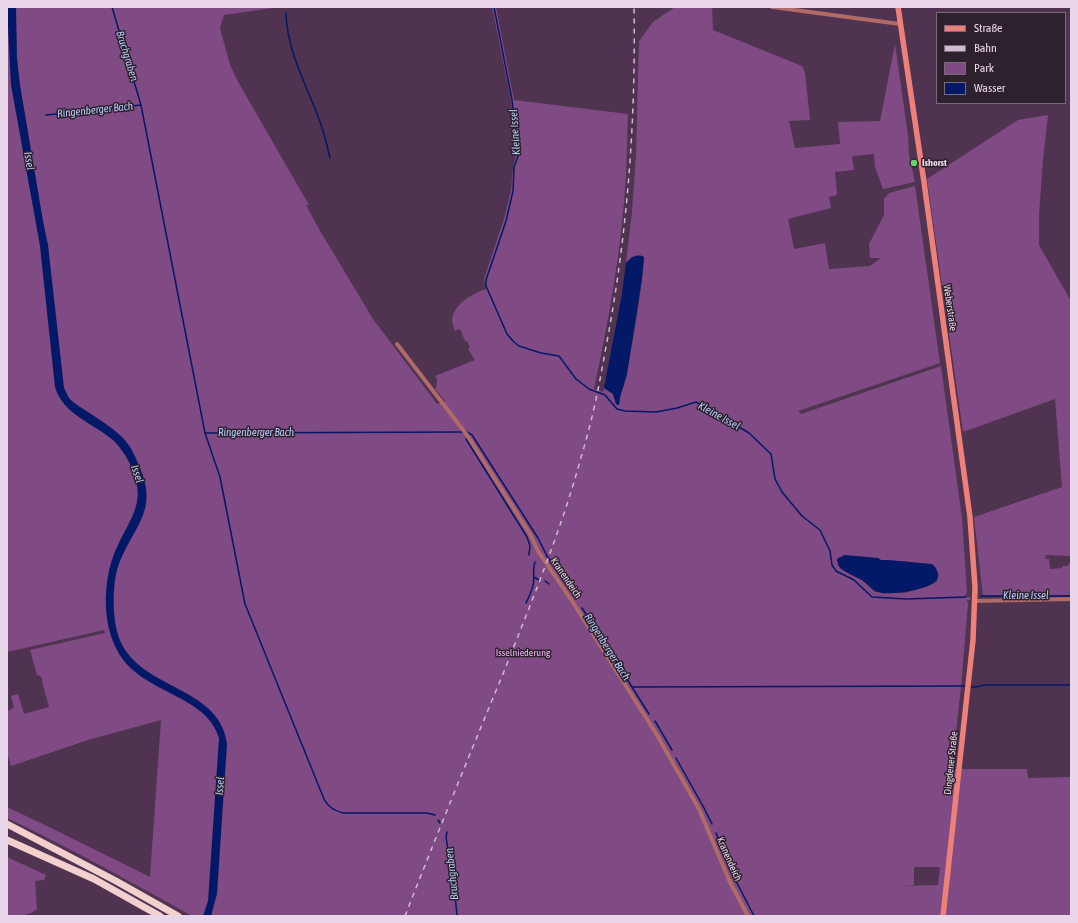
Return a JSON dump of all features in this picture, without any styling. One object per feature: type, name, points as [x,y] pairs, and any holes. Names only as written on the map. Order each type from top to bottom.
[{"type":"highway","points":[[7,824],[116,881],[178,916]]},
{"type":"highway","points":[[7,828],[32,838]]},
{"type":"highway","points":[[7,840],[94,879],[160,916]]},
{"type":"main road","name":"Weberstraße","points":[[898,7],[970,517],[976,601],[975,612]]},
{"type":"main road","name":"Dingdener Straße","points":[[943,916],[975,612]]},
{"type":"street","points":[[772,7],[900,24]]},
{"type":"street","name":"Kranendeich","points":[[397,344],[463,430],[530,534],[538,552],[578,610],[657,735],[699,809],[729,880],[748,916]]},
{"type":"street","points":[[976,601],[1071,599]]},
{"type":"green space","name":"Isselniederung","points":[[7,7],[280,7],[224,15],[220,28],[230,65],[237,80],[309,205],[306,205],[319,229],[373,319],[437,404],[445,401],[435,389],[437,379],[435,376],[475,360],[468,349],[470,348],[460,329],[455,331],[452,319],[460,304],[470,296],[486,289],[484,279],[504,219],[511,190],[513,167],[516,155],[511,101],[492,7],[496,7],[514,100],[628,114],[626,175],[618,256],[610,310],[594,389],[603,392],[604,388],[613,394],[616,404],[619,405],[635,329],[644,257],[637,255],[626,263],[632,212],[636,155],[639,41],[653,22],[675,7],[712,7],[713,30],[802,66],[805,72],[810,120],[789,121],[795,148],[840,144],[838,122],[880,121],[895,44],[908,135],[909,155],[915,182],[883,189],[875,167],[874,154],[852,156],[854,170],[835,172],[837,195],[829,197],[831,208],[788,219],[794,249],[825,243],[829,269],[870,266],[881,258],[870,258],[869,244],[884,215],[884,199],[889,193],[915,186],[940,363],[798,411],[801,414],[941,366],[962,518],[967,592],[965,595],[966,597],[970,597],[970,600],[967,600],[968,604],[961,687],[952,769],[1027,769],[1028,778],[1071,777],[1071,916],[211,916],[212,913],[206,910],[203,916],[192,916],[77,853],[7,818],[7,807],[150,877],[161,720],[88,740],[11,766],[7,752],[7,711],[14,708],[11,696],[18,694],[24,714],[49,707],[42,678],[37,675],[30,650],[105,633],[104,630],[7,652]],"holes":[[[878,558],[881,560],[912,562],[938,581],[905,593],[875,592],[863,581],[844,571],[838,566],[837,560]],[[914,867],[940,867],[938,885],[902,886],[914,885]]]},
{"type":"green space","points":[[1048,115],[1039,215],[1039,245],[1071,301],[1071,556],[1046,555],[1045,559],[1049,559],[1050,569],[1068,566],[1071,561],[1071,595],[983,596],[974,517],[1062,487],[1055,399],[963,432],[927,179],[1018,120]]},
{"type":"green space","points":[[7,857],[46,875],[44,880],[35,881],[37,909],[31,913],[7,916]]},
{"type":"water","name":"Issel","points":[[7,7],[16,7],[17,58],[20,85],[48,245],[64,388],[69,398],[73,402],[107,424],[124,439],[135,457],[145,483],[147,495],[146,506],[138,527],[120,561],[115,578],[114,608],[118,635],[128,653],[142,667],[194,698],[210,710],[221,724],[227,744],[217,894],[211,916],[203,916],[208,901],[219,738],[212,723],[201,711],[140,676],[127,665],[117,650],[108,625],[106,598],[109,570],[118,545],[135,509],[138,494],[137,486],[132,468],[118,445],[72,412],[59,397],[55,387],[40,246],[11,85]]},
{"type":"water","points":[[632,257],[644,257],[642,279],[627,374],[619,405],[616,404],[613,394],[604,388],[622,294],[626,263]]},
{"type":"water","points":[[845,555],[878,558],[881,560],[932,564],[938,574],[937,579],[932,584],[916,590],[896,593],[879,592],[874,590],[862,580],[840,568],[837,560]]},
{"type":"waterway","name":"Bruchgraben","points":[[112,7],[141,105]]},
{"type":"waterway","name":"Kleine Issel","points":[[494,7],[512,100],[518,156],[514,167],[513,191],[506,221],[486,280],[486,286],[507,334],[519,346],[541,353],[559,356],[576,379],[589,389],[605,395],[617,409],[625,411],[656,412],[677,408],[696,402],[749,433],[771,454],[775,479],[782,492],[802,516],[820,530],[830,551],[832,565],[836,571],[854,580],[872,597],[906,599],[966,597]]},
{"type":"waterway","points":[[286,13],[287,27],[293,54],[321,124],[330,158]]},
{"type":"waterway","points":[[46,115],[141,105],[205,433],[220,477],[245,604],[324,799],[332,808],[343,813],[427,813],[435,815]]},
{"type":"waterway","name":"Ringenberger Bach","points":[[205,433],[464,432]]},
{"type":"waterway","name":"Ringenberger Bach","points":[[467,432],[472,435],[538,538],[547,556],[576,598]]},
{"type":"waterway","points":[[466,439],[527,537],[530,546],[529,555]]},
{"type":"waterway","points":[[526,603],[533,587],[535,562]]},
{"type":"waterway","points":[[534,577],[539,580]]},
{"type":"waterway","points":[[545,581],[549,584]]},
{"type":"waterway","name":"Kleine Issel","points":[[981,596],[1071,596]]},
{"type":"waterway","name":"Ringenberger Bach","points":[[582,608],[649,714]]},
{"type":"waterway","points":[[970,687],[984,685],[1071,685]]},
{"type":"waterway","points":[[632,687],[966,686]]},
{"type":"waterway","points":[[655,721],[672,750]]},
{"type":"waterway","points":[[676,758],[712,824]]},
{"type":"waterway","name":"Bruchgraben","points":[[447,832],[446,837],[457,916]]},
{"type":"waterway","points":[[716,833],[730,868]]},
{"type":"waterway","name":"Ringenberger Bach","points":[[735,879],[754,916]]},
{"type":"railway","points":[[405,916],[505,669],[546,563],[574,482],[589,429],[613,309],[624,224],[632,137],[634,7]]},
{"type":"place","name":"Ishorst","points":[[914,163]]}]
